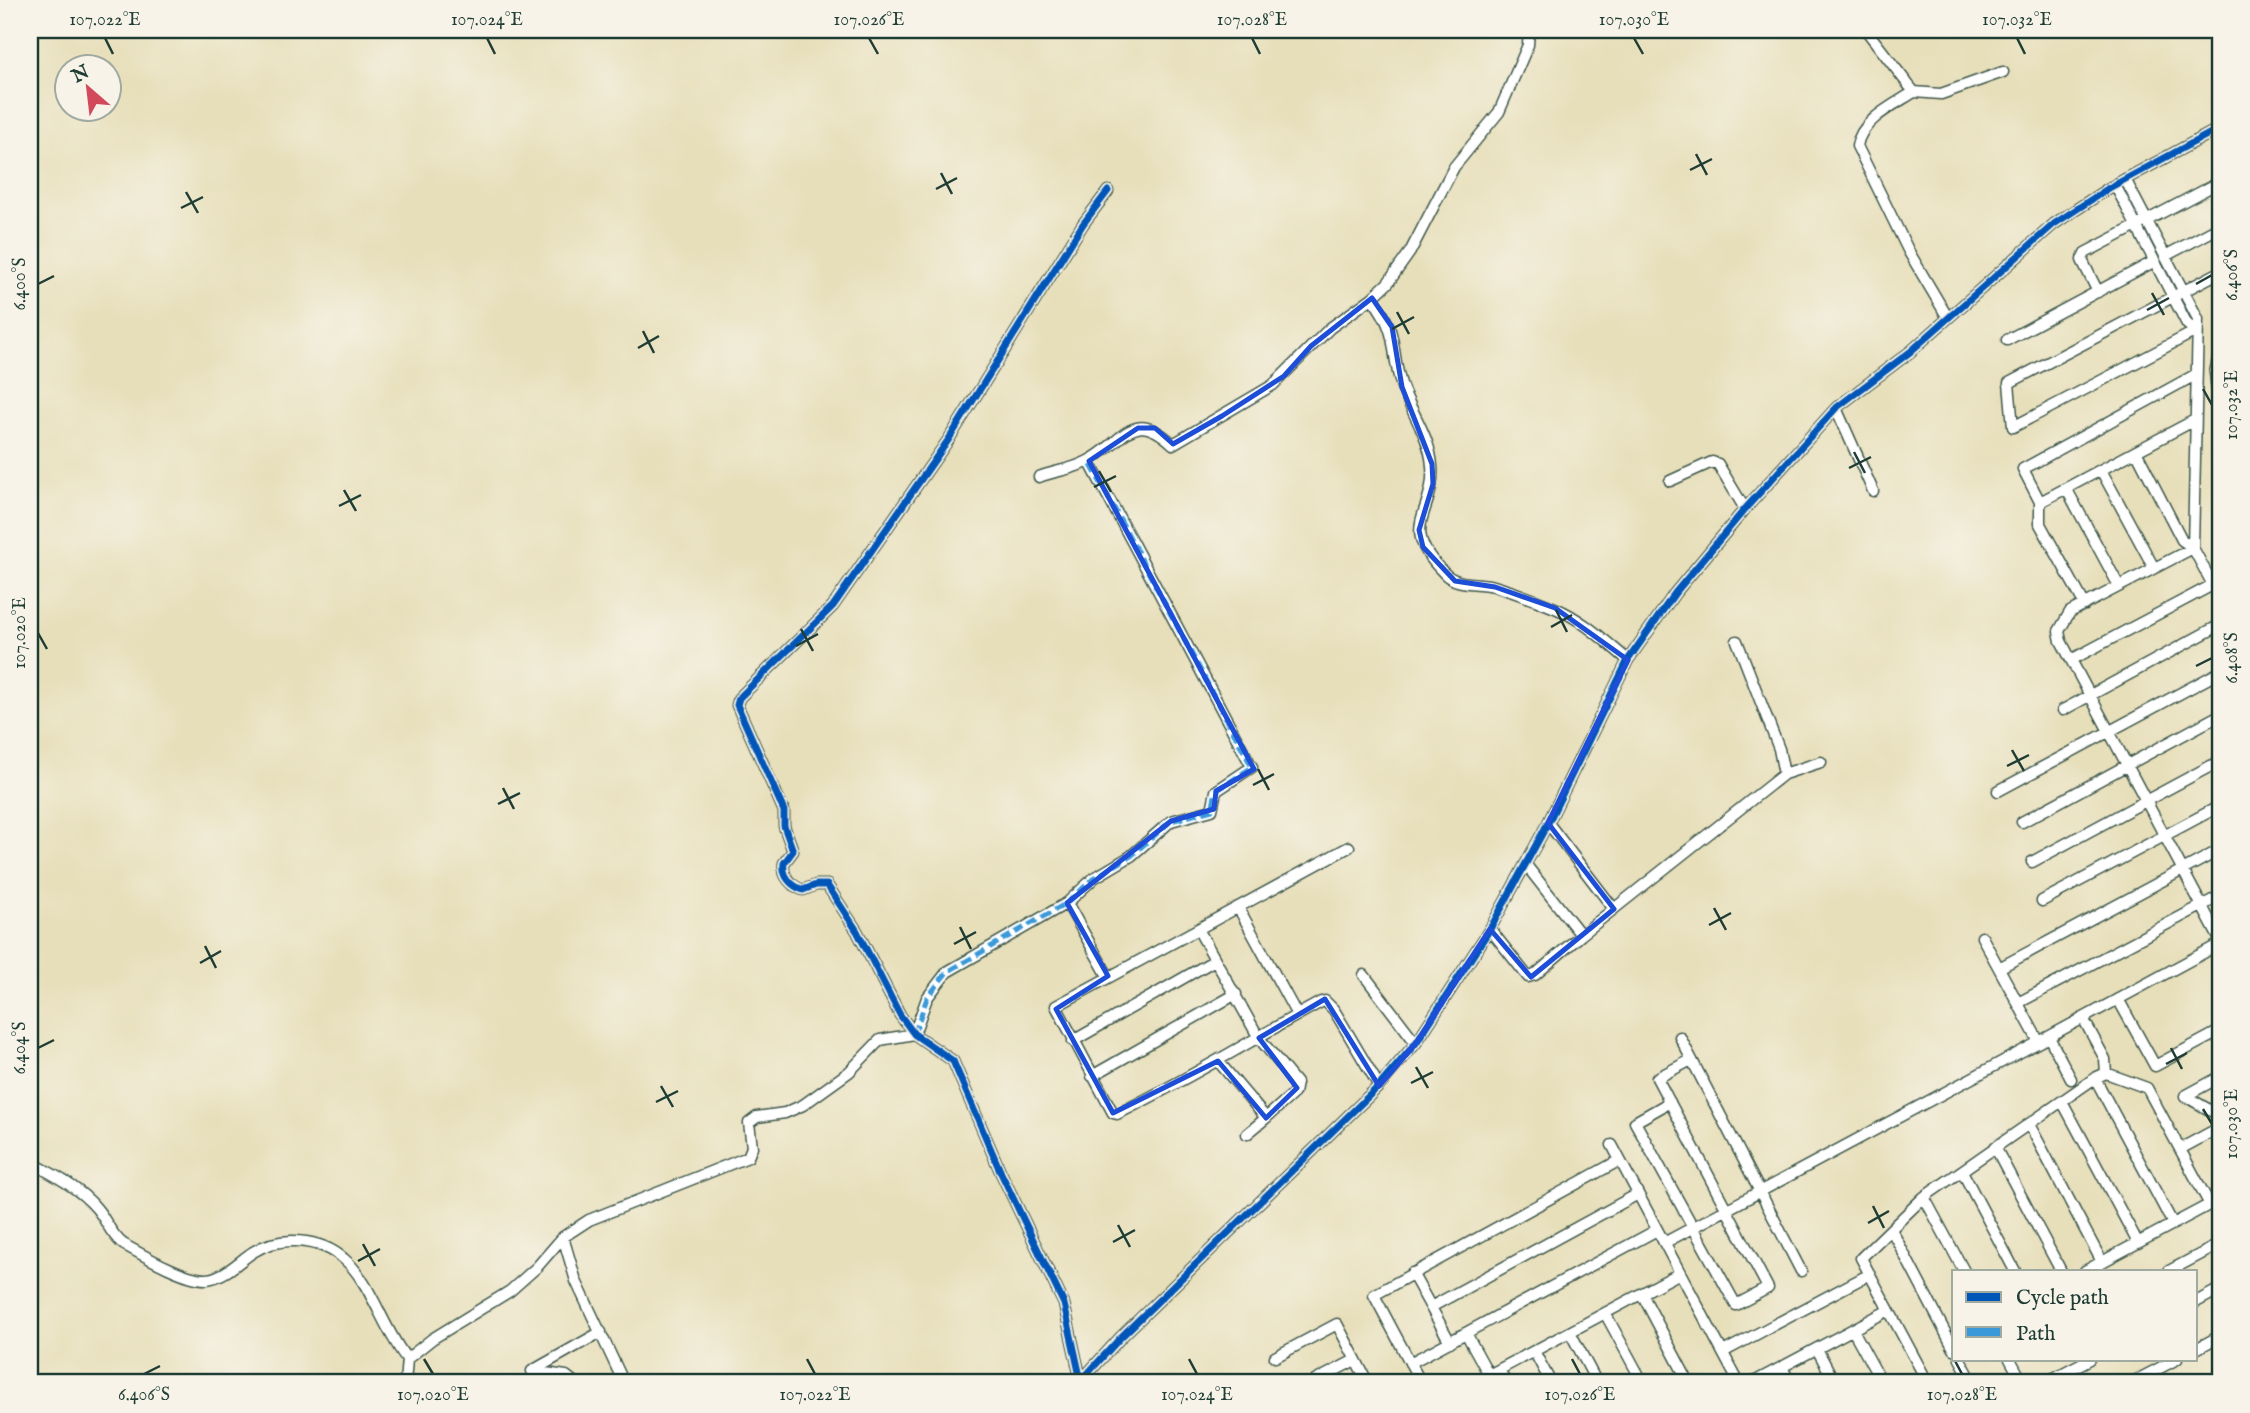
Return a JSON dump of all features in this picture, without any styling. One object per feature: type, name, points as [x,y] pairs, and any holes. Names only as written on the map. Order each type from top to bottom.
[{"type":"street","points":[[1039,477],[1089,461],[1138,428],[1155,428],[1173,444],[1284,376],[1311,346],[1373,298],[1388,283],[1410,252],[1454,167],[1499,112],[1528,45],[1529,30]]},
{"type":"street","points":[[1866,30],[1914,92]]},
{"type":"street","points":[[1948,318],[1892,221],[1857,146],[1860,136],[1873,119],[1914,92],[1941,94],[2003,72]]},
{"type":"street","points":[[1080,1382],[1121,1337],[1379,1086],[1416,1043],[1459,982],[1526,865],[1629,660],[1675,593],[1745,509],[1836,408],[1910,352],[2054,224],[2120,182],[2220,128]]},
{"type":"street","points":[[2120,182],[2178,294],[2198,319],[2193,548]]},
{"type":"street","points":[[2098,292],[2082,256],[2220,182]]},
{"type":"street","points":[[1080,1382],[1064,1304],[1001,1173],[953,1061],[914,1034],[900,1015],[857,931],[827,885],[816,885],[803,891],[794,886],[785,874],[784,863],[793,851],[784,826],[784,811],[737,705],[739,698],[834,606],[935,461],[1083,224],[1108,191]]},
{"type":"street","points":[[2007,340],[2220,227]]},
{"type":"street","points":[[2196,331],[2013,426],[2009,383],[2220,272]]},
{"type":"street","points":[[1373,298],[1392,327],[1402,387],[1424,434],[1432,464],[1433,484],[1419,530],[1423,547],[1442,571],[1455,581],[1495,587],[1555,608],[1586,626],[1629,660]]},
{"type":"street","points":[[2220,349],[2215,373],[2220,416]]},
{"type":"street","points":[[2085,605],[2040,524],[2040,502],[2023,472],[2025,465],[2195,375]]},
{"type":"street","points":[[1836,408],[1873,491]]},
{"type":"street","points":[[2040,502],[2194,420]]},
{"type":"street","points":[[2071,660],[2216,583],[2193,548],[2182,540],[2136,451]]},
{"type":"street","points":[[914,1034],[927,998],[947,972],[1068,903],[1094,878],[1130,856],[1171,821],[1212,810],[1216,791],[1252,767],[1089,461]]},
{"type":"street","points":[[1670,481],[1696,467],[1712,462],[1718,464],[1745,509]]},
{"type":"street","points":[[2101,470],[2154,568]]},
{"type":"street","points":[[2066,488],[2119,586]]},
{"type":"street","points":[[1664,1243],[2220,942],[2071,660],[2059,631],[2070,612],[2193,548]]},
{"type":"street","points":[[2063,710],[2220,625]]},
{"type":"street","points":[[1737,641],[1779,749],[1784,774]]},
{"type":"street","points":[[1998,791],[2220,672]]},
{"type":"street","points":[[2022,822],[2220,715]]},
{"type":"street","points":[[2032,862],[2220,761]]},
{"type":"street","points":[[1490,929],[1528,977],[1535,975],[1581,935],[1784,774],[1821,762]]},
{"type":"street","points":[[2042,901],[2220,806]]},
{"type":"street","points":[[1548,823],[1614,909]]},
{"type":"street","points":[[1349,847],[1056,1006],[1092,1076],[1114,1113],[1118,1114],[1321,1002],[1328,1003],[1379,1086]]},
{"type":"street","points":[[1999,968],[2220,850]]},
{"type":"street","points":[[1526,865],[1581,935]]},
{"type":"street","points":[[2018,1003],[2220,896]]},
{"type":"street","points":[[1068,903],[1108,976]]},
{"type":"street","points":[[1238,907],[1297,1015]]},
{"type":"street","points":[[1198,929],[1259,1038],[1297,1088],[1247,1134]]},
{"type":"street","points":[[1982,937],[2018,1003],[2071,1079]]},
{"type":"street","points":[[1073,1041],[1215,960]]},
{"type":"street","points":[[1364,975],[1416,1043]]},
{"type":"street","points":[[1092,1076],[1236,994]]},
{"type":"street","points":[[2119,999],[2155,1066],[2220,1031]]},
{"type":"street","points":[[2083,1018],[2105,1059],[2106,1073]]},
{"type":"street","points":[[407,1359],[432,1339],[516,1286],[563,1237],[589,1220],[748,1157],[752,1147],[749,1123],[753,1119],[785,1113],[803,1105],[849,1072],[880,1040],[914,1034]]},
{"type":"street","points":[[1680,1037],[1801,1271]]},
{"type":"street","points":[[1670,1102],[1635,1122],[1735,1306],[1768,1288],[1670,1102],[1657,1078],[1691,1060]]},
{"type":"street","points":[[1218,1061],[1266,1118]]},
{"type":"street","points":[[1928,1383],[1861,1258],[1924,1197],[2106,1073],[2147,1088],[2180,1149],[2215,1202],[2087,1270]]},
{"type":"street","points":[[2220,1077],[2185,1096],[2220,1116]]},
{"type":"street","points":[[2095,1078],[2173,1224]]},
{"type":"street","points":[[2062,1101],[2138,1243]]},
{"type":"street","points":[[2029,1124],[2102,1262]]},
{"type":"street","points":[[2180,1149],[2215,1130],[2220,1141]]},
{"type":"street","points":[[1612,1145],[1739,1383]]},
{"type":"street","points":[[1995,1147],[2061,1270]]},
{"type":"street","points":[[1421,1383],[1374,1295],[1620,1160]]},
{"type":"street","points":[[30,1162],[54,1174],[92,1204],[115,1238],[123,1244],[200,1279],[218,1276],[252,1253],[274,1243],[309,1242],[335,1252],[354,1268],[386,1328],[407,1359],[405,1383]]},
{"type":"street","points":[[1962,1171],[2014,1270]]},
{"type":"street","points":[[1431,1307],[1638,1194]]},
{"type":"street","points":[[1924,1197],[1963,1270]]},
{"type":"street","points":[[1891,1229],[1952,1345]]},
{"type":"street","points":[[1410,1363],[1657,1230]]},
{"type":"street","points":[[563,1237],[576,1281],[624,1383]]},
{"type":"street","points":[[2171,1270],[2220,1244]]},
{"type":"street","points":[[1412,1273],[1450,1342]]},
{"type":"street","points":[[1474,1383],[1680,1273]]},
{"type":"street","points":[[1723,1352],[1870,1274]]},
{"type":"street","points":[[2198,1301],[2220,1289]]},
{"type":"street","points":[[1642,1294],[1689,1383]]},
{"type":"street","points":[[1752,1383],[1889,1310]]},
{"type":"street","points":[[1605,1313],[1643,1383]]},
{"type":"street","points":[[1275,1357],[1337,1325],[1368,1383]]},
{"type":"street","points":[[1853,1329],[1882,1383]]},
{"type":"street","points":[[575,1383],[566,1376],[532,1371],[601,1332]]},
{"type":"street","points":[[1570,1332],[1597,1383]]},
{"type":"street","points":[[1466,1333],[1494,1372],[1506,1383]]},
{"type":"street","points":[[2198,1348],[2220,1336]]},
{"type":"street","points":[[1817,1349],[1835,1383]]},
{"type":"street","points":[[1534,1351],[1551,1383]]},
{"type":"street","points":[[1311,1383],[1355,1360]]},
{"type":"street","points":[[1961,1360],[1973,1383]]},
{"type":"street","points":[[2011,1360],[2023,1383]]},
{"type":"street","points":[[2044,1383],[2088,1360]]},
{"type":"street","points":[[2131,1383],[2175,1360]]},
{"type":"street","points":[[1782,1367],[1790,1383]]},
{"type":"highlighted area","points":[[1372,298],[1392,327],[1402,387],[1432,464],[1433,484],[1419,530],[1423,547],[1455,581],[1495,587],[1555,608],[1628,660],[1548,823],[1614,909],[1531,977],[1490,929],[1416,1043],[1379,1086],[1325,999],[1259,1038],[1297,1088],[1266,1118],[1218,1061],[1113,1113],[1056,1009],[1108,976],[1067,903],[1171,821],[1214,809],[1216,791],[1254,769],[1089,461],[1138,428],[1155,428],[1173,444],[1222,416],[1284,376],[1311,346]]},
{"type":"marked path","points":[[914,1034],[927,998],[947,972],[1067,903],[1094,878],[1131,856],[1171,821],[1212,810],[1216,791],[1252,767],[1089,461]]},
{"type":"cycle path","points":[[1079,1383],[1121,1337],[1379,1086],[1416,1043],[1490,929],[1548,823],[1628,660],[1675,593],[1745,509],[1836,408],[1910,352],[2054,224],[2109,188],[2220,128]]},
{"type":"cycle path","points":[[1081,1381],[1064,1304],[1001,1173],[953,1061],[914,1034],[900,1015],[857,931],[827,885],[816,885],[803,890],[786,877],[784,863],[793,851],[784,826],[784,811],[737,705],[739,698],[833,606],[949,439],[1083,224],[1108,191]]}]
